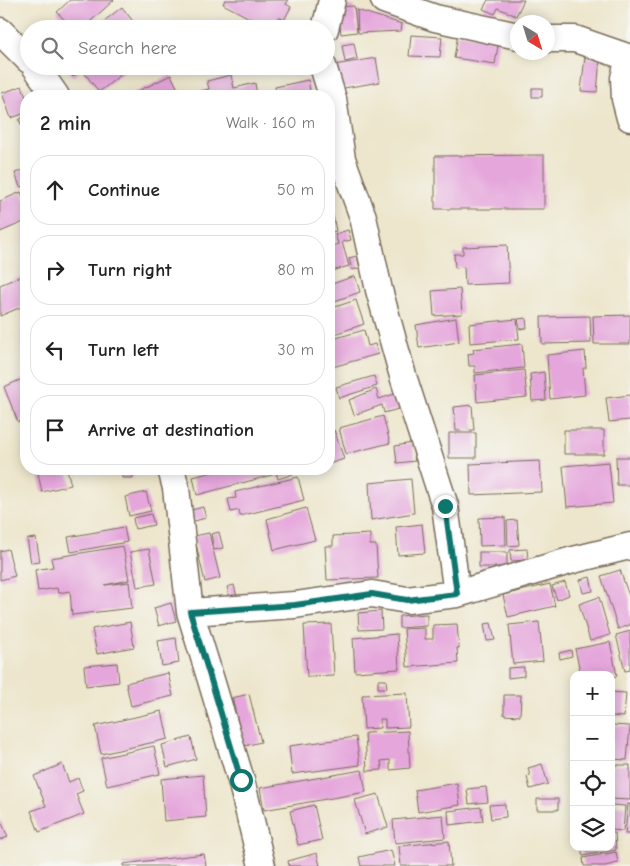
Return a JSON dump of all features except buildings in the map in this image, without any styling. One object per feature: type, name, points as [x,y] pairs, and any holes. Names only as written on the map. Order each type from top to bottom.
[{"type":"street","points":[[327,20],[332,0]]},
{"type":"street","points":[[384,0],[435,18],[510,34]]},
{"type":"street","points":[[0,31],[20,51]]},
{"type":"street","points":[[555,39],[575,39],[630,57],[624,78],[625,99],[630,118]]},
{"type":"street","points":[[41,75],[52,90]]},
{"type":"street","points":[[326,75],[330,90]]},
{"type":"street","points":[[335,112],[342,158],[363,216],[379,290],[403,376],[445,506],[457,594]]},
{"type":"street","points":[[173,475],[176,488],[190,612],[241,780],[262,866]]},
{"type":"street","points":[[190,612],[295,605],[372,594],[407,600],[457,594],[573,560],[630,546]]},
{"type":"route","points":[[241,780],[190,612],[295,605],[372,594],[407,600],[457,594],[445,506]]}]
